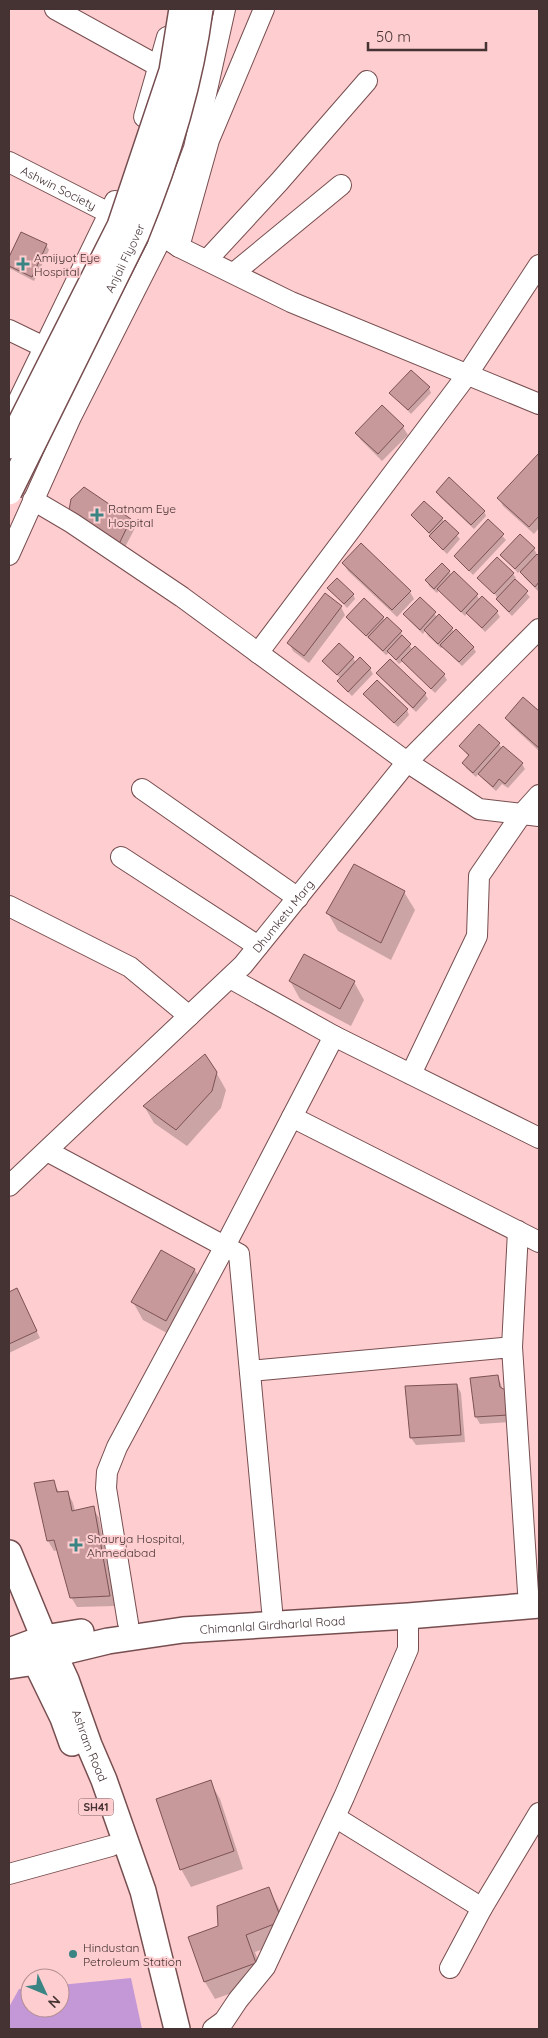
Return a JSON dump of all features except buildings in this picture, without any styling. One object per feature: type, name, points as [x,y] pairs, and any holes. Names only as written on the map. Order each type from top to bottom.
[{"type":"main road","name":"Anjali Flyover","points":[[9,446],[120,226],[172,71],[182,9]]},
{"type":"main road","name":"Anjali Flyover","points":[[9,492],[136,235],[149,203],[178,118],[189,76],[200,9]]},
{"type":"main road","name":"Ashram Road","points":[[9,1554],[34,1650],[66,1680],[88,1745],[104,1780],[143,1891],[177,2029]]},
{"type":"main road","name":"Ashram Road","points":[[9,1593],[63,1718],[111,1846],[162,2029]]},
{"type":"main road","name":"Chimanlal Girdharlal Road","points":[[34,1650],[183,1630],[408,1616],[535,1596]]},
{"type":"main road","name":"Chimanlal Girdharlal Road","points":[[9,1666],[34,1650],[128,1624],[181,1616],[535,1596]]},
{"type":"street","points":[[55,9],[160,66]]},
{"type":"street","points":[[9,420],[124,184],[167,43],[170,9]]},
{"type":"street","points":[[9,555],[71,417],[157,247],[194,148],[225,9]]},
{"type":"street","points":[[179,247],[209,140],[264,9]]},
{"type":"street","points":[[207,260],[279,182],[367,80]]},
{"type":"street","name":"Ashwin Society","points":[[9,162],[109,213],[161,235],[179,247],[291,302],[539,404]]},
{"type":"street","points":[[234,273],[341,184]]},
{"type":"street","points":[[258,653],[467,375],[539,265]]},
{"type":"street","points":[[9,330],[44,347]]},
{"type":"street","points":[[33,500],[72,523],[174,592],[408,762],[478,809],[530,815]]},
{"type":"street","name":"Dhumketu Marg","points":[[9,1186],[243,965],[408,762],[539,629]]},
{"type":"street","points":[[142,789],[298,898]]},
{"type":"street","points":[[411,1074],[477,936],[479,876],[530,815],[539,796]]},
{"type":"street","points":[[121,856],[258,946]]},
{"type":"street","points":[[9,906],[130,967],[189,1016]]},
{"type":"street","points":[[230,978],[334,1036],[539,1138]]},
{"type":"street","points":[[128,1624],[106,1488],[107,1472],[134,1413],[225,1246],[334,1036]]},
{"type":"street","points":[[292,1117],[539,1242]]},
{"type":"street","points":[[46,1151],[239,1254],[272,1610]]},
{"type":"street","points":[[518,1231],[512,1347],[535,1596]]},
{"type":"street","points":[[250,1371],[512,1347]]},
{"type":"street","points":[[212,2029],[224,2021],[238,2000],[265,1967],[335,1817],[408,1648],[408,1616]]},
{"type":"street","points":[[450,1968],[482,1908],[539,1813]]},
{"type":"street","points":[[335,1817],[482,1908]]},
{"type":"street","points":[[9,1874],[111,1846]]},
{"type":"shaded area","points":[[131,1978],[142,2029],[9,2029],[9,2007],[19,1989],[20,2018],[70,2018],[70,1984]]},
{"type":"place","name":"Amijyot Eye Hospital","points":[[23,264]]},
{"type":"place","name":"Ratnam Eye Hospital","points":[[97,515]]},
{"type":"place","name":"Shaurya Hospital, Ahmedabad","points":[[76,1545]]},
{"type":"place","name":"Hindustan Petroleum Station","points":[[73,1954]]}]
